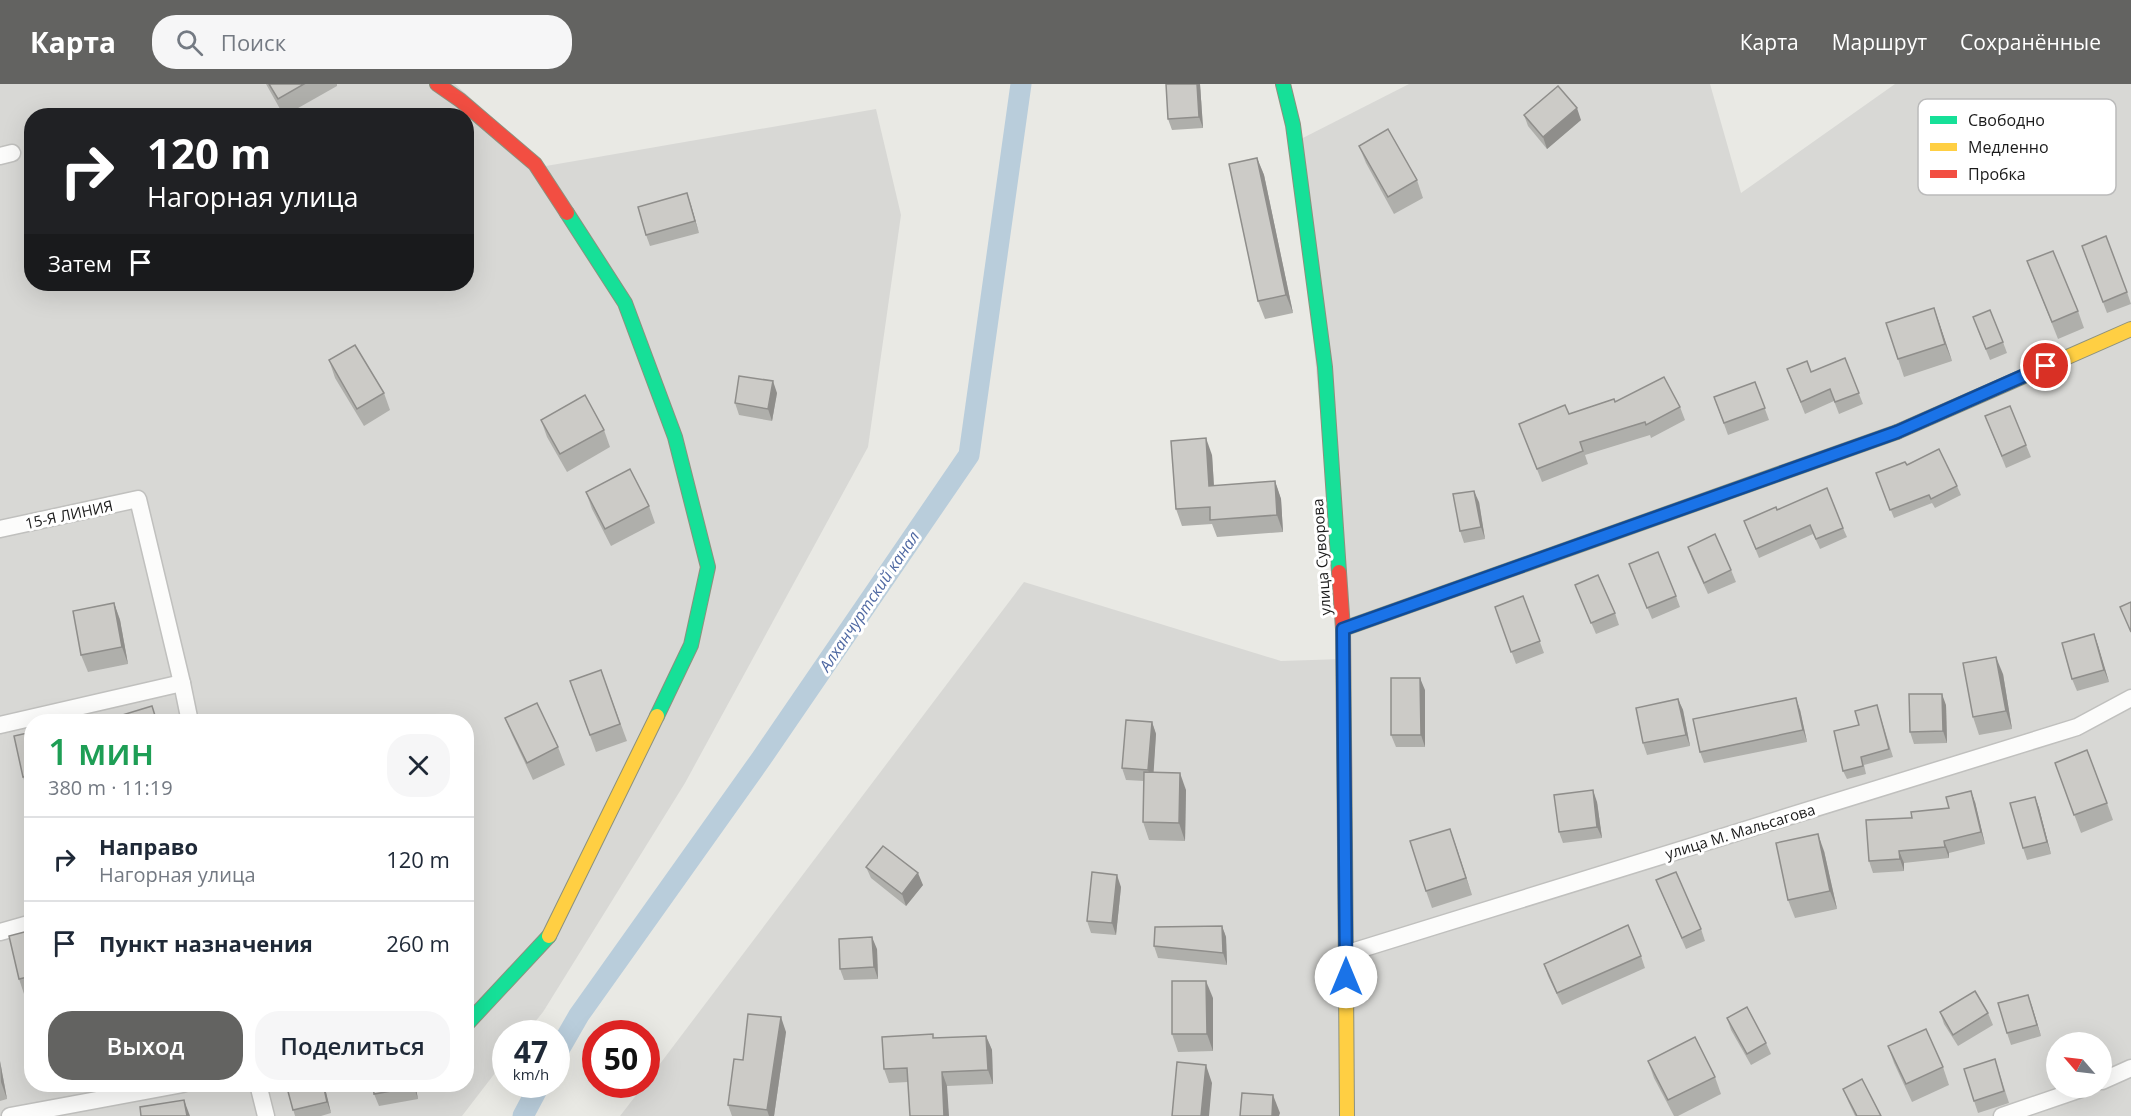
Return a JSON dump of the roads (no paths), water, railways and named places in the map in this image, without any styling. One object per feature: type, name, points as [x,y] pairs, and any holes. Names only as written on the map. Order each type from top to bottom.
[{"type":"street","points":[[437,84],[469,108]]},
{"type":"street","name":"улица Суворова","points":[[1283,84],[1295,142],[1325,368],[1343,629],[1347,1116]]},
{"type":"street","points":[[474,112],[535,164],[625,303],[675,437],[708,567],[691,645],[548,939],[474,1017]]},
{"type":"street","points":[[1343,629],[1897,432],[2131,329]]},
{"type":"street","name":"15-Я ЛИНИЯ","points":[[0,528],[138,499],[182,683]]},
{"type":"street","points":[[48,714],[182,683],[188,714]]},
{"type":"street","name":"улица М. Мальсагова","points":[[1345,954],[2077,728],[2131,699]]},
{"type":"street","points":[[0,725],[24,719]]},
{"type":"street","points":[[0,932],[24,925]]},
{"type":"street","points":[[2112,1077],[2131,1068]]},
{"type":"street","points":[[10,1116],[140,1092]]},
{"type":"street","points":[[260,1092],[266,1116]]},
{"type":"street","points":[[2002,1116],[2055,1098]]},
{"type":"waterway","name":"Алханчуртский канал","points":[[570,1031],[761,759],[969,455],[1021,84]]},
{"type":"waterway","name":"Алханчуртский канал","points":[[523,1116],[533,1098]]}]
